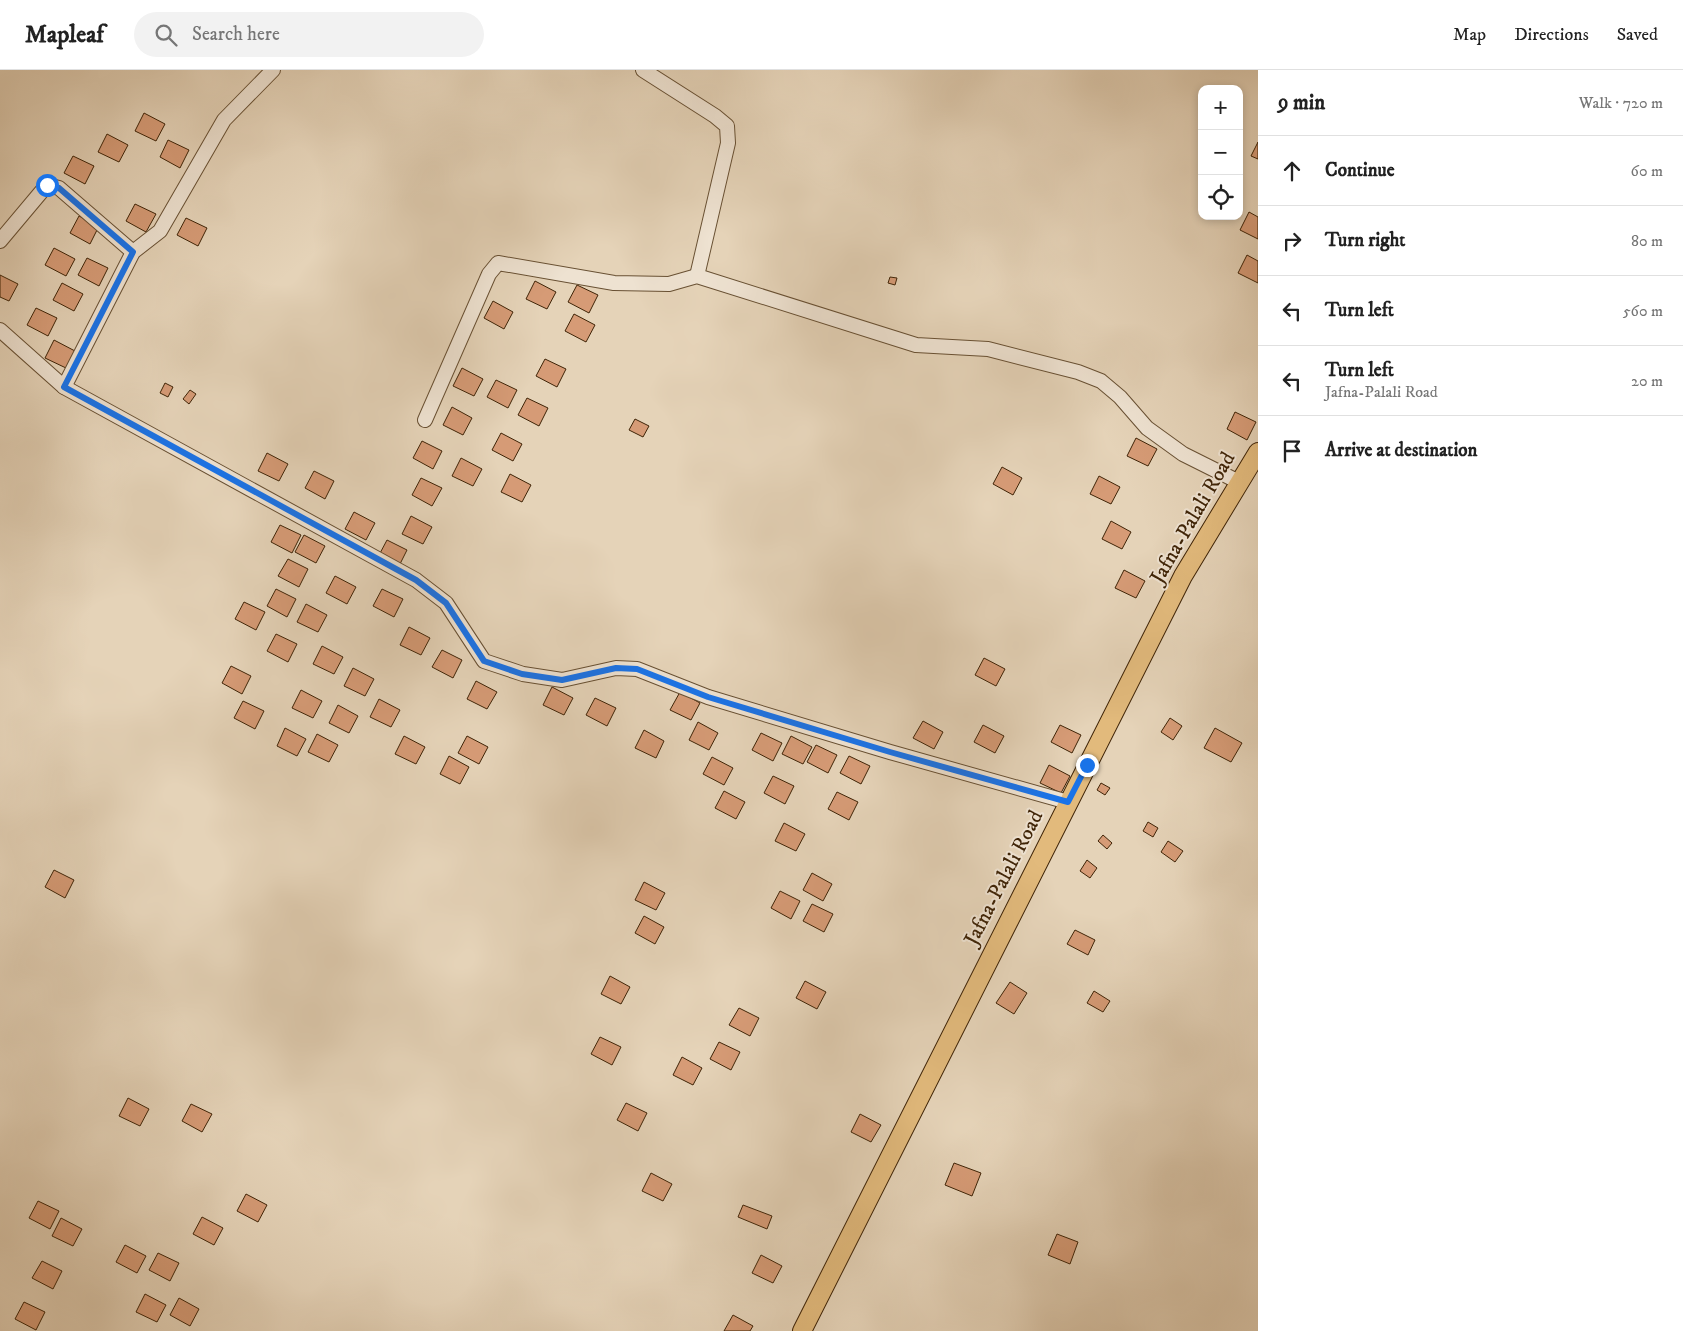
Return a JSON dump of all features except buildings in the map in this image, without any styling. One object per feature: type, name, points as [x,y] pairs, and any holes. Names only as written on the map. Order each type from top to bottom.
[{"type":"main road","name":"Jafna-Palali Road","points":[[802,1331],[1183,576],[1258,452]]},
{"type":"street","points":[[64,387],[133,252],[160,231],[224,120],[273,70]]},
{"type":"street","points":[[643,70],[715,116],[727,126],[728,143],[697,276]]},
{"type":"street","points":[[0,240],[47,185],[59,188],[133,252]]},
{"type":"street","points":[[425,420],[489,274],[498,263],[614,283],[669,284],[697,276],[916,344],[988,349],[1078,372],[1101,381],[1120,397],[1147,428],[1183,454],[1239,482]]},
{"type":"street","points":[[0,330],[64,387],[416,580],[446,603],[484,661],[522,674],[562,680],[616,668],[637,669],[708,697],[890,752],[1068,802]]},
{"type":"route","points":[[47,185],[59,188],[133,252],[64,387],[416,580],[446,603],[484,661],[522,674],[562,680],[616,668],[637,669],[708,697],[890,752],[1068,802],[1087,765]]}]
